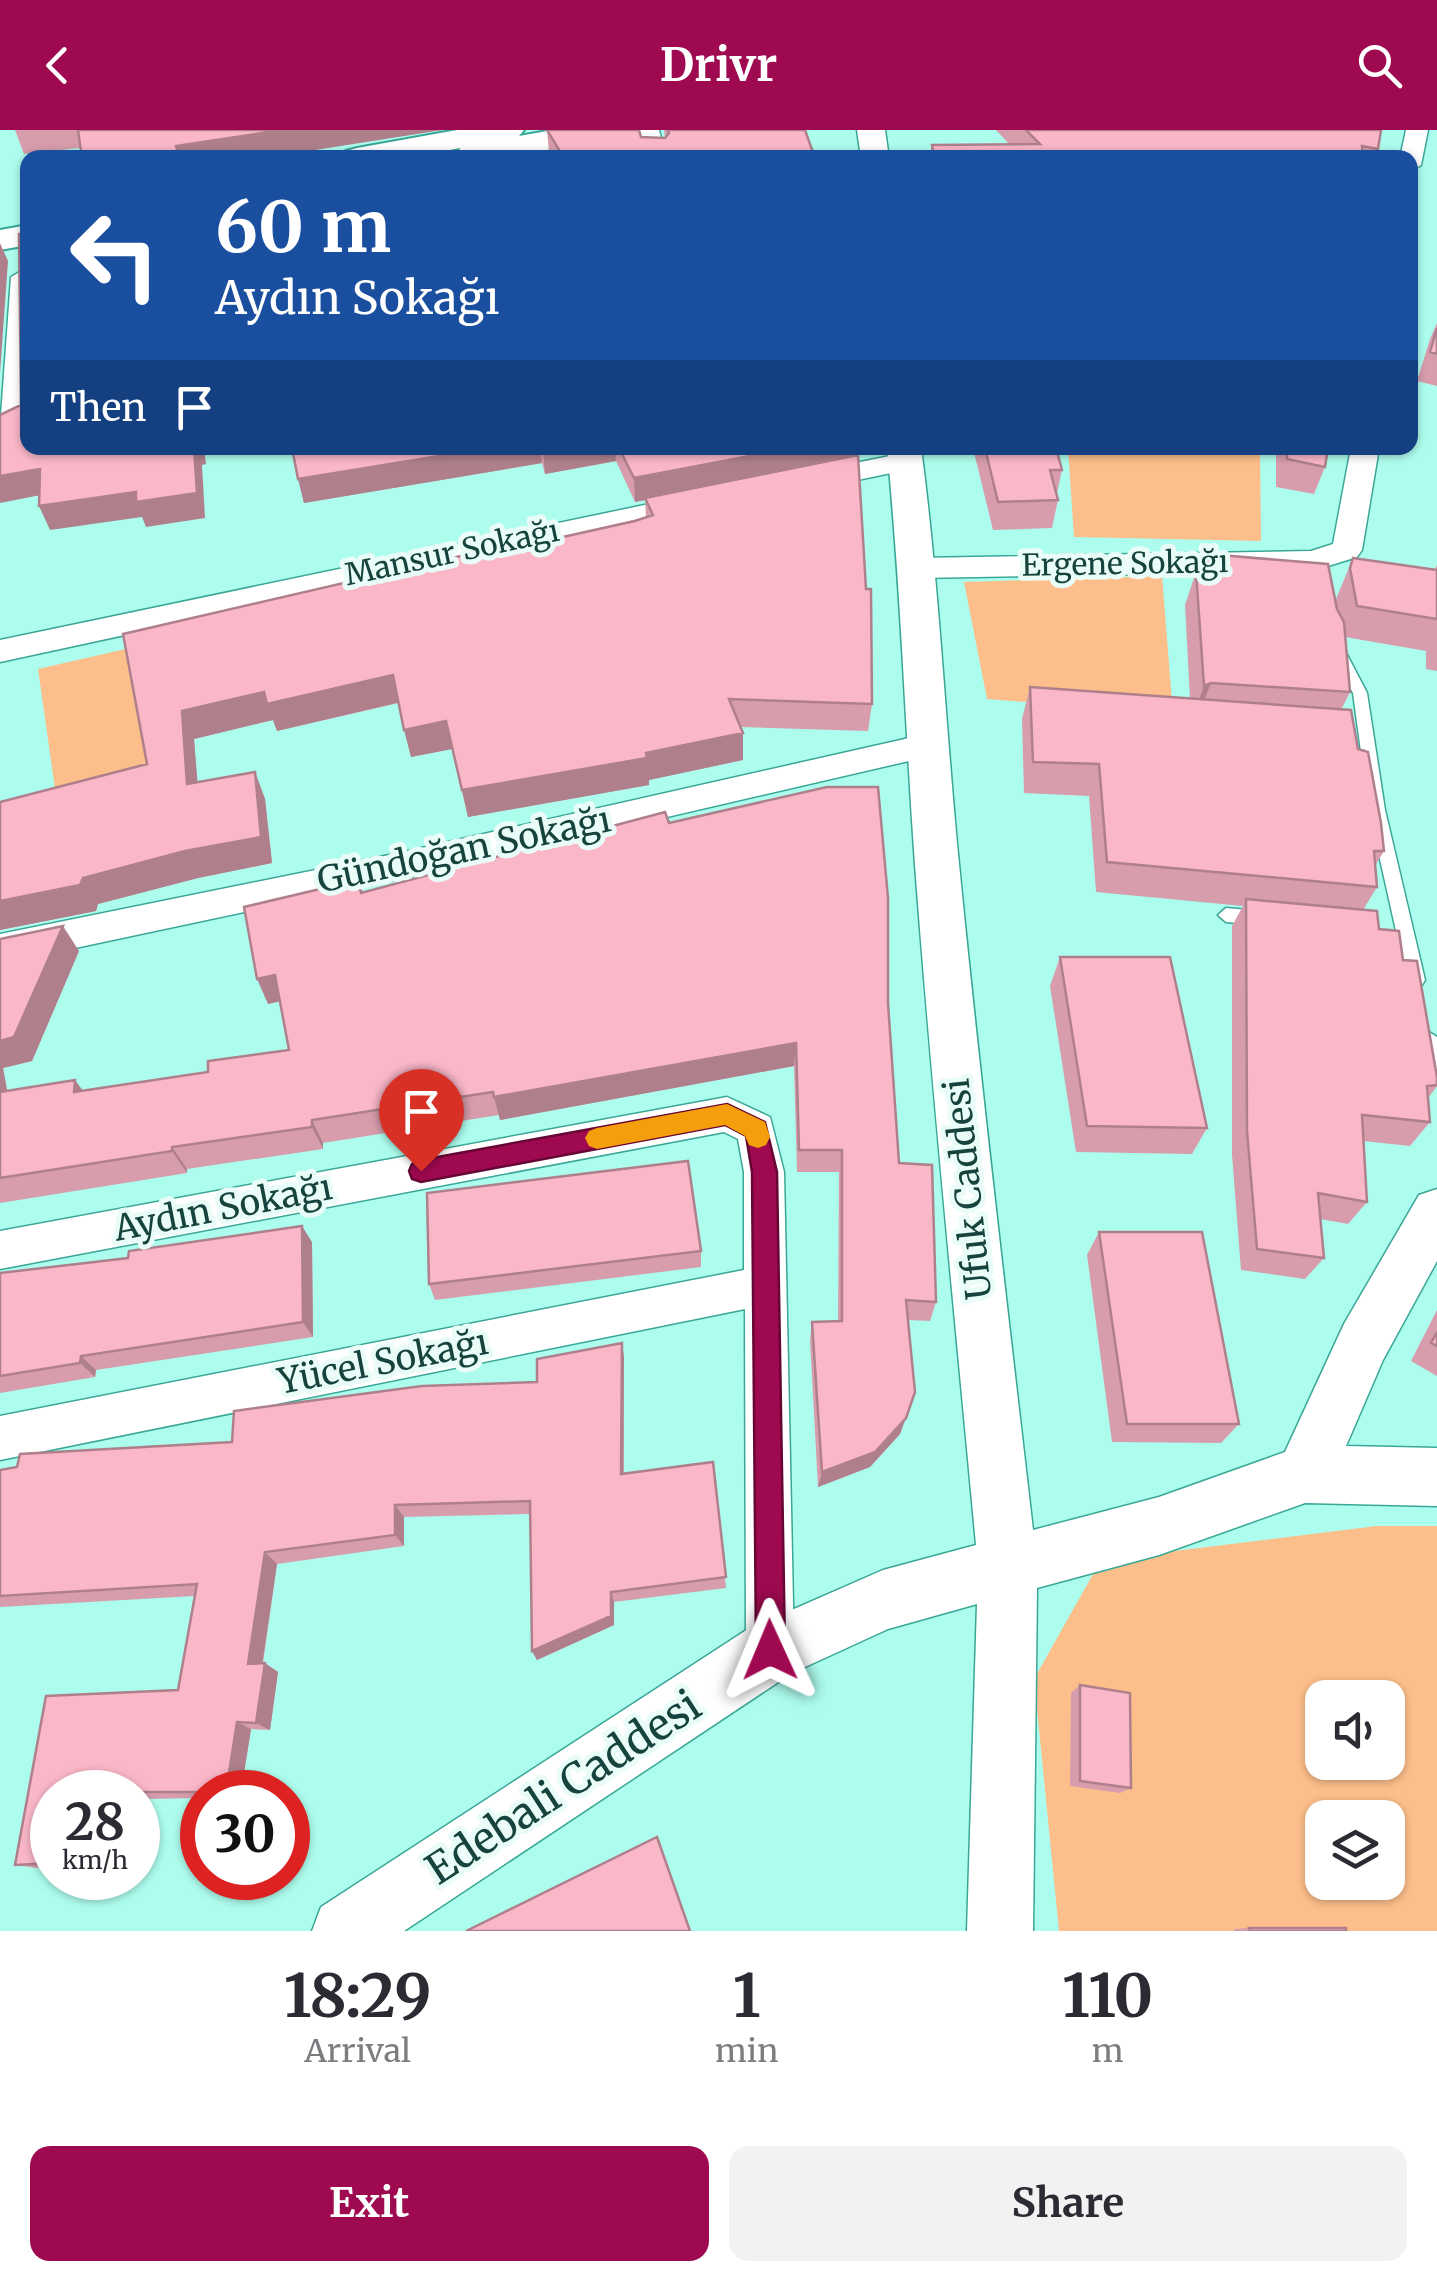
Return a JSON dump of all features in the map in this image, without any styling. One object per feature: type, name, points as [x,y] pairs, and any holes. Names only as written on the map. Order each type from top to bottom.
[{"type":"main road","points":[[458,150],[508,130]]},
{"type":"main road","points":[[467,150],[602,130]]},
{"type":"street","points":[[1419,130],[1437,134]]},
{"type":"street","points":[[14,429],[16,230]]},
{"type":"street","points":[[790,485],[905,455]]},
{"type":"street","name":"Ufuk Caddesi","points":[[905,455],[918,568],[927,746],[953,1047],[1008,1566],[1000,1931]]},
{"type":"street","name":"Ergene Sokağı","points":[[918,568],[1316,569],[1347,550],[1364,455]]},
{"type":"street","name":"Mansur Sokağı","points":[[0,652],[443,554],[732,496]]},
{"type":"street","name":"Gündoğan Sokağı","points":[[0,949],[404,865],[927,746]]},
{"type":"street","name":"Aydın Sokağı","points":[[0,1250],[727,1114],[756,1130],[764,1172],[770,1650]]},
{"type":"street","points":[[1437,1212],[1363,1342],[1304,1474],[1437,1477]]},
{"type":"street","name":"Yücel Sokağı","points":[[0,1438],[766,1286]]},
{"type":"street","name":"Edebali Caddesi","points":[[345,1931],[770,1650],[883,1600],[1158,1526],[1304,1474]]},
{"type":"lane","points":[[1330,625],[1333,641],[1360,694],[1396,931],[1421,1002]]},
{"type":"lane","points":[[1348,734],[1366,735]]},
{"type":"lane","points":[[1226,915],[1280,920]]},
{"type":"lane","points":[[1425,1020],[1437,1073]]},
{"type":"shaded area","points":[[1068,455],[1260,455],[1261,541],[1074,537]]},
{"type":"shaded area","points":[[1162,576],[1173,714],[987,699],[964,582]]},
{"type":"shaded area","points":[[130,648],[155,779],[57,803],[38,669]]},
{"type":"shaded area","points":[[1377,1526],[1437,1526],[1437,1931],[1059,1931],[1034,1679],[1101,1560]]},
{"type":"building","points":[[78,130],[282,130],[176,146],[177,150],[81,150]]},
{"type":"building","points":[[547,130],[639,130],[641,137],[665,138],[668,130],[805,130],[812,150],[559,150]]},
{"type":"building","points":[[1026,130],[1381,130],[1378,149],[1362,146],[1362,150],[933,150],[932,145],[1040,144]]},
{"type":"building","points":[[1437,328],[1437,354],[1430,352]]},
{"type":"building","points":[[20,405],[20,455],[194,455],[197,493],[136,502],[136,492],[39,506],[40,469],[0,476],[0,415]]},
{"type":"building","points":[[293,455],[445,455],[298,479]]},
{"type":"building","points":[[622,455],[754,455],[634,478]]},
{"type":"building","points":[[858,455],[866,589],[871,589],[872,704],[729,699],[743,733],[646,753],[647,758],[462,790],[446,721],[404,730],[393,675],[267,704],[264,692],[182,711],[187,784],[255,772],[261,837],[185,851],[83,878],[80,885],[0,901],[0,802],[147,764],[123,634],[512,544],[513,548],[635,521],[653,515],[645,498]]},
{"type":"building","points":[[987,455],[1058,455],[1062,470],[1050,470],[1058,500],[998,502]]},
{"type":"building","points":[[1287,455],[1327,455],[1325,467],[1287,459]]},
{"type":"building","points":[[1207,554],[1328,564],[1337,609],[1344,622],[1350,692],[1211,683],[1204,686],[1196,572],[1207,573]]},
{"type":"building","points":[[1353,558],[1437,570],[1437,619],[1357,606],[1350,568]]},
{"type":"building","points":[[1030,687],[1351,710],[1358,749],[1368,752],[1381,823],[1384,851],[1374,851],[1377,887],[1107,862],[1099,764],[1033,762]]},
{"type":"building","points":[[827,787],[878,787],[888,898],[888,1003],[899,1163],[932,1165],[936,1302],[906,1300],[915,1392],[906,1418],[875,1452],[822,1472],[812,1322],[842,1321],[842,1150],[799,1150],[796,1043],[494,1097],[493,1092],[312,1120],[312,1127],[0,1178],[0,1092],[75,1080],[74,1092],[208,1072],[208,1061],[289,1050],[275,975],[257,979],[244,907],[358,880],[361,893],[665,812],[669,823]]},
{"type":"building","points":[[1246,899],[1377,911],[1379,929],[1399,931],[1403,960],[1417,961],[1437,1077],[1437,1085],[1427,1086],[1430,1122],[1362,1115],[1367,1202],[1318,1193],[1324,1258],[1257,1249],[1247,1131]]},
{"type":"building","points":[[63,926],[14,1037],[0,1041],[0,939]]},
{"type":"building","points":[[1060,957],[1170,957],[1207,1128],[1087,1126]]},
{"type":"building","points":[[688,1161],[701,1251],[429,1284],[427,1193]]},
{"type":"building","points":[[302,1226],[303,1322],[81,1356],[80,1363],[0,1376],[0,1273],[128,1258],[129,1251]]},
{"type":"building","points":[[1099,1232],[1202,1232],[1239,1424],[1127,1424]]},
{"type":"building","points":[[622,1343],[621,1474],[713,1462],[726,1577],[611,1592],[611,1616],[532,1651],[530,1501],[395,1505],[395,1535],[265,1552],[248,1664],[265,1663],[256,1723],[237,1722],[229,1770],[180,1770],[180,1792],[160,1792],[160,1770],[32,1770],[46,1696],[178,1690],[197,1584],[0,1596],[0,1470],[17,1467],[20,1454],[232,1442],[234,1411],[422,1386],[537,1382],[537,1359]]},
{"type":"building","points":[[1080,1685],[1130,1693],[1131,1788],[1080,1781]]},
{"type":"building","points":[[30,1783],[30,1864],[15,1865]]},
{"type":"building","points":[[657,1837],[690,1931],[466,1931]]},
{"type":"building","points":[[1249,1928],[1346,1928],[1346,1931],[1250,1931]]},
{"type":"slow traffic","points":[[597,1138],[727,1114],[756,1130],[758,1137]]},
{"type":"route","points":[[421,1171],[727,1114],[756,1130],[764,1172],[770,1650]]}]
